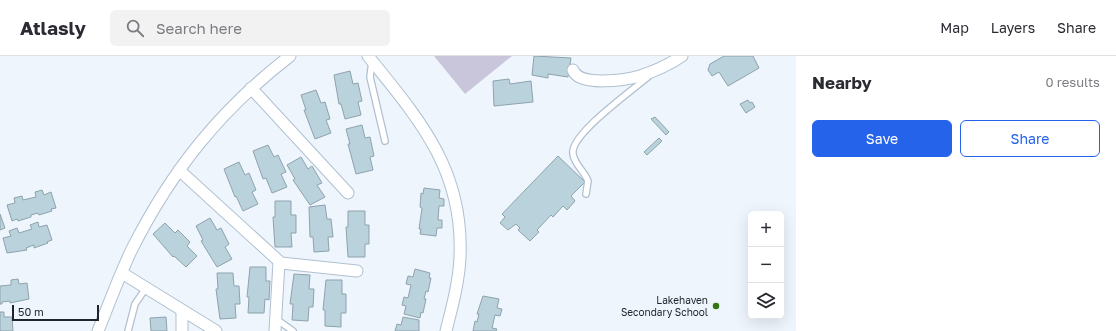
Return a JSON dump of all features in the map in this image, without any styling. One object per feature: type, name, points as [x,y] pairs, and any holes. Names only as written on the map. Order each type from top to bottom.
[{"type":"street","points":[[98,331],[132,250],[162,194],[220,118],[251,88],[290,56]]},
{"type":"street","points":[[573,70],[577,76],[584,80],[614,80],[636,77],[682,56]]},
{"type":"street","points":[[370,59],[405,102],[436,146],[443,162],[457,207],[460,225],[460,258],[455,293],[446,331]]},
{"type":"street","points":[[251,88],[348,193]]},
{"type":"street","points":[[179,170],[279,262],[284,264],[357,271]]},
{"type":"street","points":[[275,331],[279,262]]},
{"type":"street","points":[[122,273],[216,331]]},
{"type":"street","points":[[182,311],[182,331]]},
{"type":"lane","points":[[370,59],[370,77],[385,141]]},
{"type":"lane","points":[[586,194],[588,181],[574,158],[573,148],[575,142],[588,126],[658,68]]},
{"type":"lane","points":[[128,331],[135,304],[146,288]]},
{"type":"lane","points":[[276,319],[293,331]]},
{"type":"shaded area","points":[[434,56],[512,56],[465,94]]},
{"type":"building","points":[[534,56],[571,58],[568,77],[548,74],[548,78],[532,75]]},
{"type":"building","points":[[724,56],[753,56],[759,68],[728,86],[719,72],[712,76],[708,70],[710,64]]},
{"type":"building","points":[[350,71],[353,84],[358,83],[362,101],[358,102],[361,115],[345,119],[341,104],[339,104],[334,75]]},
{"type":"building","points":[[509,79],[510,84],[531,81],[533,102],[494,106],[493,81]]},
{"type":"building","points":[[316,90],[321,103],[325,102],[330,119],[326,120],[331,133],[315,139],[304,110],[306,110],[301,95]]},
{"type":"building","points":[[748,100],[750,103],[752,102],[755,107],[746,113],[740,104]]},
{"type":"building","points":[[655,117],[669,132],[666,135],[651,119]]},
{"type":"building","points":[[362,125],[365,138],[370,137],[374,156],[370,157],[373,170],[356,174],[348,144],[350,144],[346,129]]},
{"type":"building","points":[[659,138],[662,141],[647,155],[644,152]]},
{"type":"building","points":[[268,145],[274,157],[278,155],[286,172],[281,174],[287,187],[272,193],[266,178],[263,179],[253,151]]},
{"type":"building","points":[[558,156],[585,182],[571,196],[575,201],[567,210],[563,206],[553,217],[551,215],[537,230],[539,232],[530,241],[518,230],[520,228],[516,224],[508,230],[500,223],[505,217],[502,214]]},
{"type":"building","points":[[301,157],[308,169],[312,166],[322,183],[317,185],[325,197],[310,205],[293,180],[295,179],[287,165]]},
{"type":"building","points":[[239,162],[245,175],[249,173],[256,190],[252,192],[258,204],[243,211],[236,196],[235,197],[224,169]]},
{"type":"building","points":[[424,188],[440,190],[439,198],[444,199],[444,206],[439,206],[438,220],[442,220],[442,228],[437,228],[436,236],[420,234],[421,229],[419,229],[422,208],[420,207],[421,193],[423,194]]},
{"type":"building","points":[[42,190],[44,195],[51,192],[56,208],[51,209],[52,211],[39,215],[38,213],[18,221],[17,219],[12,221],[7,205],[15,203],[14,198],[22,196],[23,200],[36,197],[35,192]]},
{"type":"building","points":[[275,201],[291,201],[291,215],[296,215],[296,233],[291,233],[292,247],[275,247],[273,217],[275,217]]},
{"type":"building","points":[[325,205],[327,219],[331,219],[333,237],[328,237],[329,251],[314,252],[313,237],[310,237],[309,207]]},
{"type":"building","points":[[348,211],[365,211],[365,225],[369,225],[369,244],[365,244],[365,257],[348,257],[346,227],[348,227]]},
{"type":"building","points":[[0,214],[5,228],[0,230]]},
{"type":"building","points":[[210,218],[217,230],[221,228],[229,244],[225,247],[232,259],[217,267],[201,241],[203,240],[196,226]]},
{"type":"building","points":[[38,222],[39,227],[47,225],[52,240],[34,248],[34,245],[26,248],[27,250],[7,253],[3,238],[11,236],[9,231],[17,228],[19,233],[32,229],[30,225]]},
{"type":"building","points":[[165,223],[175,233],[178,230],[190,242],[187,246],[197,256],[186,267],[174,256],[173,257],[153,234]]},
{"type":"building","points":[[250,267],[266,267],[266,281],[270,281],[269,300],[265,299],[264,313],[248,313],[249,297],[247,297]]},
{"type":"building","points":[[415,269],[430,273],[429,278],[431,278],[428,292],[426,291],[424,299],[426,299],[423,313],[421,312],[420,318],[404,314],[406,306],[402,305],[404,297],[408,298],[411,285],[406,284],[408,276],[413,277]]},
{"type":"building","points":[[217,273],[233,273],[234,286],[239,286],[240,304],[235,304],[236,318],[220,319],[216,289],[218,289]]},
{"type":"building","points":[[294,274],[310,275],[309,289],[314,289],[313,307],[309,307],[308,321],[292,320],[293,304],[290,304]]},
{"type":"building","points":[[18,279],[19,284],[27,283],[29,299],[10,303],[10,301],[2,302],[2,304],[0,304],[0,286],[11,285],[11,280]]},
{"type":"building","points":[[326,280],[342,280],[342,294],[346,294],[346,313],[341,313],[341,327],[325,326],[325,310],[323,310]]},
{"type":"building","points":[[483,296],[499,299],[497,308],[502,309],[500,316],[495,315],[492,328],[497,329],[496,331],[473,331],[475,321],[477,322],[479,314],[477,314]]},
{"type":"building","points":[[0,312],[4,312],[4,317],[12,317],[13,331],[0,331]]},
{"type":"building","points":[[166,317],[167,331],[151,331],[150,318]]},
{"type":"building","points":[[403,317],[419,320],[419,331],[395,331],[397,324],[401,325]]},
{"type":"place","name":"Lakehaven Secondary School","points":[[716,306]]}]
